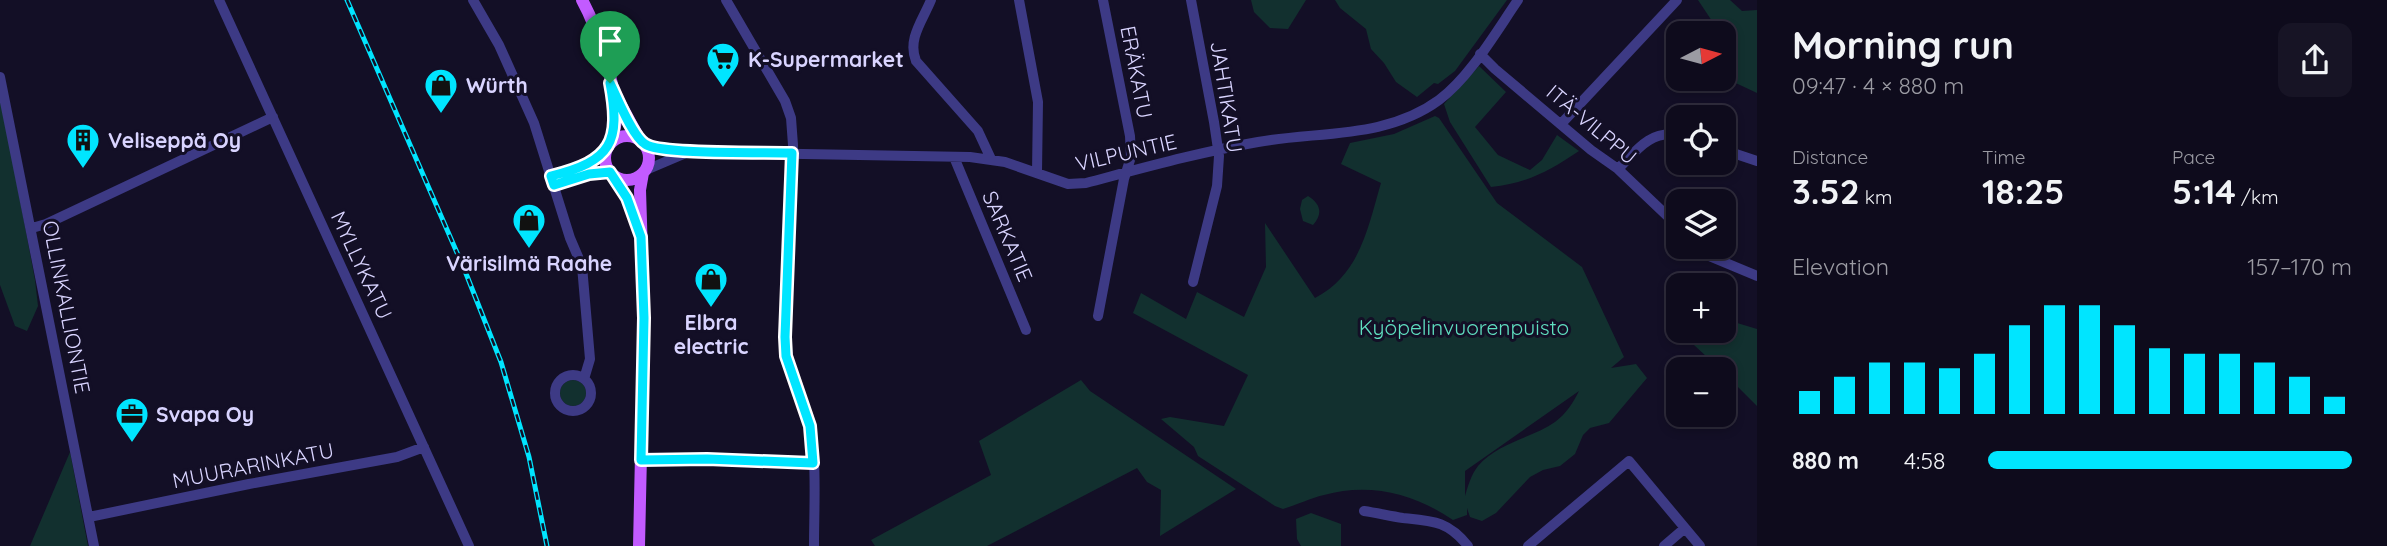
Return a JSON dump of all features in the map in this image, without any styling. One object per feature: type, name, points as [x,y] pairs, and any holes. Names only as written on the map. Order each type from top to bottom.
[{"type":"main road","points":[[582,0],[601,45],[616,120],[605,160],[627,198],[641,237]]},
{"type":"main road","points":[[610,83],[621,108],[643,142],[649,160],[640,190],[644,318],[639,546]]},
{"type":"main road","points":[[609,145],[616,138],[629,135],[643,142]]},
{"type":"main road","points":[[611,173],[624,180],[638,177],[644,172]]},
{"type":"street","name":"MYLLYKATU","points":[[219,0],[469,546]]},
{"type":"street","points":[[473,0],[534,123],[583,273],[590,359],[584,379]]},
{"type":"street","points":[[726,0],[787,104],[791,118],[786,356],[810,426],[814,546]]},
{"type":"street","points":[[931,0],[912,41],[912,51],[916,61],[978,131],[991,159]]},
{"type":"street","points":[[1019,0],[1038,102],[1037,172]]},
{"type":"street","name":"ERÄKATU","points":[[1098,316],[1131,157],[1130,136],[1103,0]]},
{"type":"street","name":"JAHTIKATU","points":[[1191,0],[1218,150],[1217,186],[1193,282]]},
{"type":"street","name":"VILPUNTIE","points":[[643,142],[661,150],[689,152],[954,156],[991,159],[1078,185],[1276,138],[1377,128],[1401,121],[1423,111],[1443,97],[1480,54],[1518,0]]},
{"type":"street","points":[[1561,124],[1677,0]]},
{"type":"street","name":"ITÄ-VILPPU","points":[[1480,54],[1591,150],[1618,169],[1666,215]]},
{"type":"street","name":"OLLINKALLIONTIE","points":[[0,77],[94,546]]},
{"type":"street","points":[[32,228],[46,224],[273,117]]},
{"type":"street","points":[[1618,169],[1645,142],[1654,136],[1666,134]]},
{"type":"street","points":[[553,181],[590,162],[609,145]]},
{"type":"street","name":"VILPUNTIE","points":[[644,172],[689,152]]},
{"type":"street","points":[[1736,154],[1757,161]]},
{"type":"street","name":"SARKATIE","points":[[954,156],[1026,330]]},
{"type":"street","points":[[553,181],[611,173]]},
{"type":"street","points":[[1717,259],[1757,275]]},
{"type":"street","name":"MUURARINKATU","points":[[89,517],[397,457],[424,447]]},
{"type":"street","points":[[641,460],[707,459],[813,463]]},
{"type":"street","points":[[1528,546],[1629,461],[1700,546]]},
{"type":"street","points":[[1364,511],[1403,518],[1429,519],[1458,533],[1468,546]]},
{"type":"street","points":[[1664,546],[1685,528]]},
{"type":"green space","points":[[1251,0],[1306,0],[1288,29],[1270,28],[1254,12]]},
{"type":"green space","points":[[1335,0],[1507,0],[1455,71],[1417,97],[1396,82],[1371,49],[1366,29],[1340,8]]},
{"type":"green space","points":[[1698,0],[1730,0],[1742,11],[1757,10],[1757,93],[1736,83],[1736,21],[1712,21]]},
{"type":"green space","points":[[1479,66],[1506,92],[1475,127],[1498,155],[1530,170],[1542,160],[1557,135],[1579,151],[1538,175],[1491,187],[1450,122],[1444,104]]},
{"type":"green space","points":[[0,93],[38,306],[27,331],[15,326],[0,285]]},
{"type":"green space","name":"Kyöpelinvuorenpuisto","points":[[1435,116],[1439,118],[1497,203],[1582,267],[1624,357],[1611,368],[1636,364],[1647,378],[1609,423],[1590,428],[1583,435],[1575,454],[1560,466],[1530,477],[1496,513],[1482,521],[1470,517],[1467,508],[1467,515],[1453,520],[1408,497],[1375,490],[1341,491],[1283,509],[1275,506],[1198,456],[1194,447],[1161,419],[1170,417],[1224,426],[1248,375],[1133,313],[1141,293],[1186,319],[1197,292],[1244,317],[1266,267],[1265,223],[1315,298],[1330,288],[1342,277],[1360,248],[1381,183],[1341,164],[1350,143],[1394,134]],"holes":[[[1579,391],[1566,412],[1555,422],[1486,458],[1473,473],[1465,496],[1465,471]]]},
{"type":"green space","points":[[1308,196],[1316,202],[1319,209],[1313,225],[1303,221],[1300,209],[1302,200]]},
{"type":"green space","points":[[1736,323],[1757,329],[1757,406],[1736,385],[1736,357],[1707,357],[1692,343],[1736,343]]},
{"type":"green space","points":[[573,380],[582,384],[586,393],[582,402],[573,406],[564,402],[560,393],[564,384]]},
{"type":"green space","points":[[1081,380],[1090,391],[1236,489],[1160,536],[1161,490],[1147,482],[1137,468],[987,546],[875,546],[871,540],[991,475],[979,441]]},
{"type":"green space","points":[[70,452],[88,546],[30,546]]},
{"type":"green space","points":[[1311,513],[1341,524],[1341,546],[1301,546],[1297,539],[1296,519]]},
{"type":"railway","points":[[347,0],[465,271],[501,362],[529,457],[547,546]]},
{"type":"place","name":"K-Supermarket","points":[[723,89]]},
{"type":"place","name":"Würth","points":[[441,115]]},
{"type":"place","name":"Veliseppä Oy","points":[[83,170]]},
{"type":"place","name":"Värisilmä Raahe","points":[[529,250]]},
{"type":"place","name":"Elbra electric","points":[[711,309]]},
{"type":"place","name":"Svapa Oy","points":[[132,444]]},
{"type":"route","points":[[610,83],[621,108],[646,145],[661,150],[689,152],[792,153],[786,356],[810,426],[813,463],[707,459],[641,460],[644,318],[641,237],[627,198],[610,172],[589,174],[554,185],[551,176],[572,171],[590,162],[611,142],[616,120],[610,83]]}]
